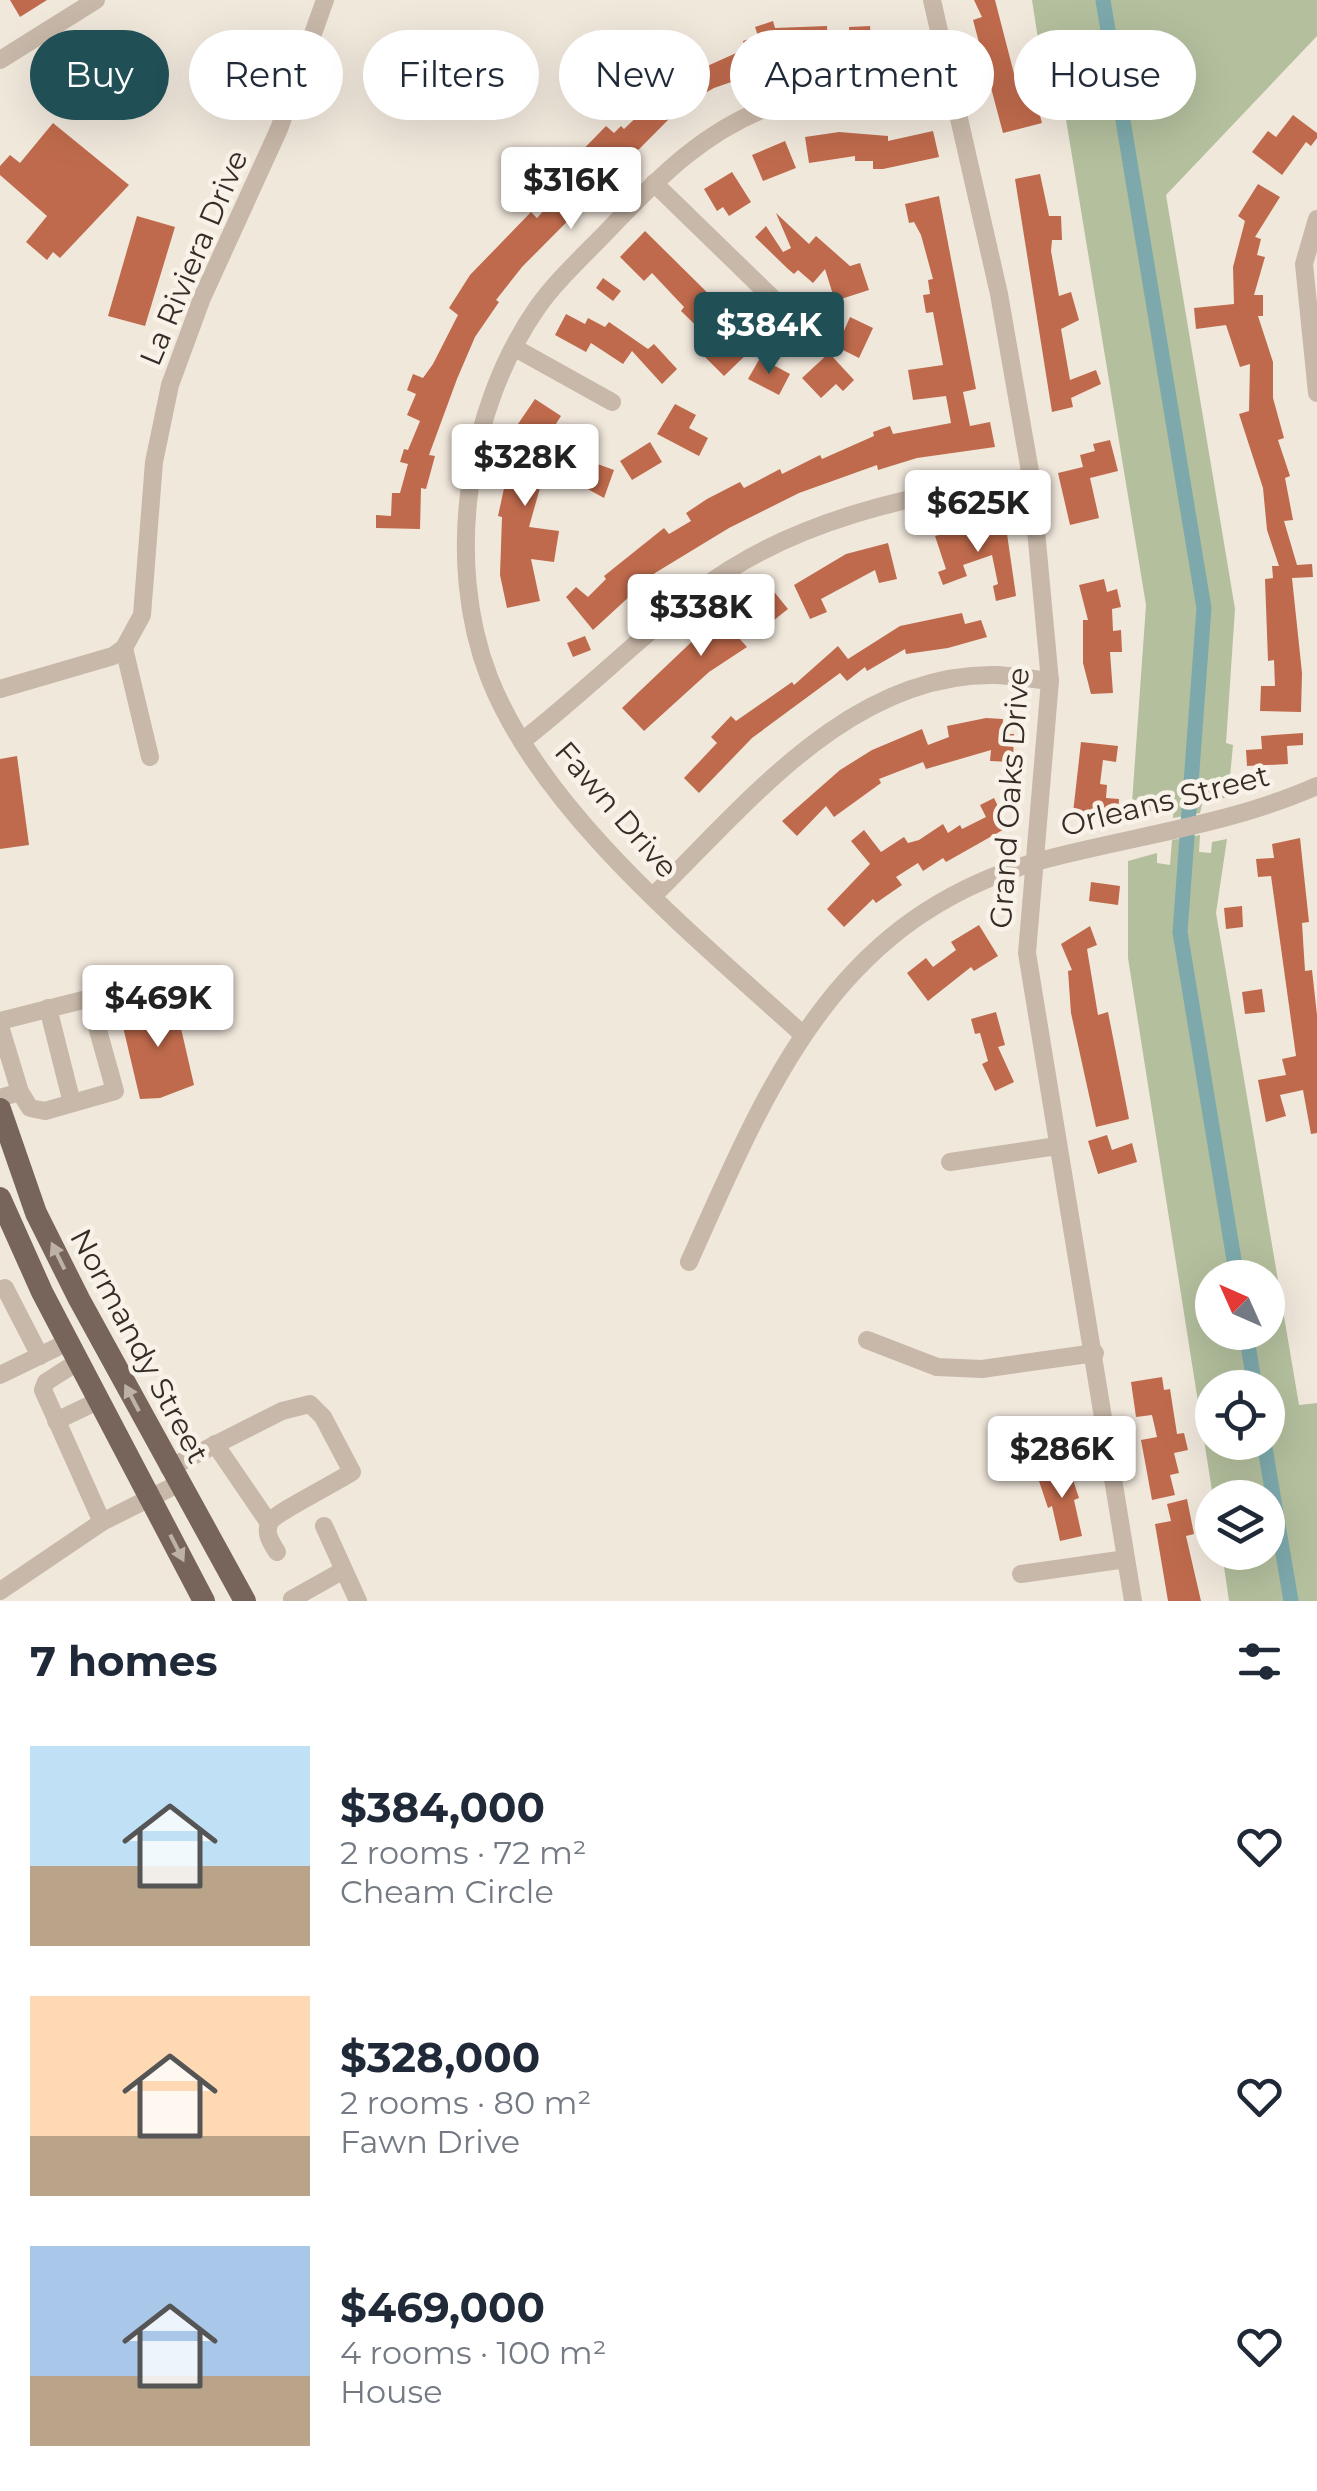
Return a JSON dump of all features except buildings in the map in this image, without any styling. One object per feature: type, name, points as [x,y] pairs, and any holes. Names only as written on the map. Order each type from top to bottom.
[{"type":"main road","name":"Normandy Street","points":[[0,1109],[36,1213],[174,1476],[245,1601]]},
{"type":"main road","name":"Normandy Street","points":[[0,1198],[6,1225],[204,1601]]},
{"type":"street","points":[[0,60],[96,0]]},
{"type":"street","name":"La Riviera Drive","points":[[124,648],[142,614],[154,462],[170,385],[202,298],[279,128],[325,0]]},
{"type":"street","name":"Grand Oaks Drive","points":[[932,0],[940,30]]},
{"type":"street","name":"Fawn Drive","points":[[742,120],[703,139],[654,183],[538,306],[515,348],[476,448],[468,530],[470,594],[488,676],[522,741],[564,800],[654,896],[801,1033]]},
{"type":"street","name":"Grand Oaks Drive","points":[[962,120],[1000,294],[1031,477],[1050,681],[1028,953],[1133,1601]]},
{"type":"street","points":[[654,183],[794,319]]},
{"type":"street","points":[[1317,219],[1304,264],[1317,393]]},
{"type":"street","points":[[515,348],[612,402]]},
{"type":"street","points":[[522,741],[697,592],[752,558],[813,528],[870,509],[936,492],[1031,477]]},
{"type":"street","points":[[0,689],[98,663],[124,648],[150,757]]},
{"type":"street","points":[[654,896],[787,765],[830,730],[898,696],[955,680],[994,675],[1050,681]]},
{"type":"street","name":"Orleans Street","points":[[689,1262],[764,1096],[801,1033],[845,980],[898,933],[980,884],[1033,863],[1204,824],[1280,802],[1317,786]]},
{"type":"street","points":[[89,998],[116,1091],[72,1103],[30,1108],[20,1092],[0,1023],[48,1008],[162,980]]},
{"type":"street","points":[[48,1008],[72,1103]]},
{"type":"street","points":[[0,1098],[20,1092]]},
{"type":"street","points":[[950,1162],[1057,1146]]},
{"type":"street","points":[[6,1225],[36,1213]]},
{"type":"street","points":[[34,1274],[2,1290],[40,1356]]},
{"type":"street","points":[[866,1340],[936,1366],[982,1368],[1095,1353]]},
{"type":"street","points":[[2,1368],[74,1351]]},
{"type":"street","points":[[74,1351],[42,1390],[102,1522]]},
{"type":"street","points":[[56,1421],[100,1400]]},
{"type":"street","points":[[0,1591],[102,1522],[150,1495],[216,1444],[282,1411],[310,1404],[324,1417],[352,1472],[322,1494],[279,1512],[269,1523],[268,1536],[277,1552]]},
{"type":"street","points":[[216,1444],[269,1523]]},
{"type":"street","points":[[324,1526],[358,1601]]},
{"type":"street","points":[[1020,1574],[1126,1559]]},
{"type":"street","points":[[291,1600],[342,1570]]},
{"type":"green space","points":[[1032,0],[1317,0],[1317,36],[1166,195],[1235,609],[1226,743],[1233,745],[1228,797],[1217,800],[1214,794],[1204,796],[1200,813],[1173,818],[1174,804],[1131,817],[1146,605],[1066,120],[1196,120],[1196,30],[1037,30]]},
{"type":"green space","points":[[1200,835],[1199,852],[1211,853],[1212,842],[1227,839],[1216,913],[1275,1260],[1195,1260],[1195,1350],[1285,1350],[1285,1322],[1299,1405],[1317,1403],[1317,1601],[1229,1601],[1224,1570],[1285,1570],[1285,1480],[1210,1480],[1207,1460],[1285,1460],[1285,1370],[1195,1370],[1195,1383],[1128,958],[1128,861],[1157,853],[1157,863],[1170,865],[1172,840]]},
{"type":"waterway","points":[[1103,0],[1204,608],[1180,932],[1234,1260]]},
{"type":"waterway","points":[[1249,1350],[1252,1370]]},
{"type":"waterway","points":[[1267,1460],[1291,1601]]}]
